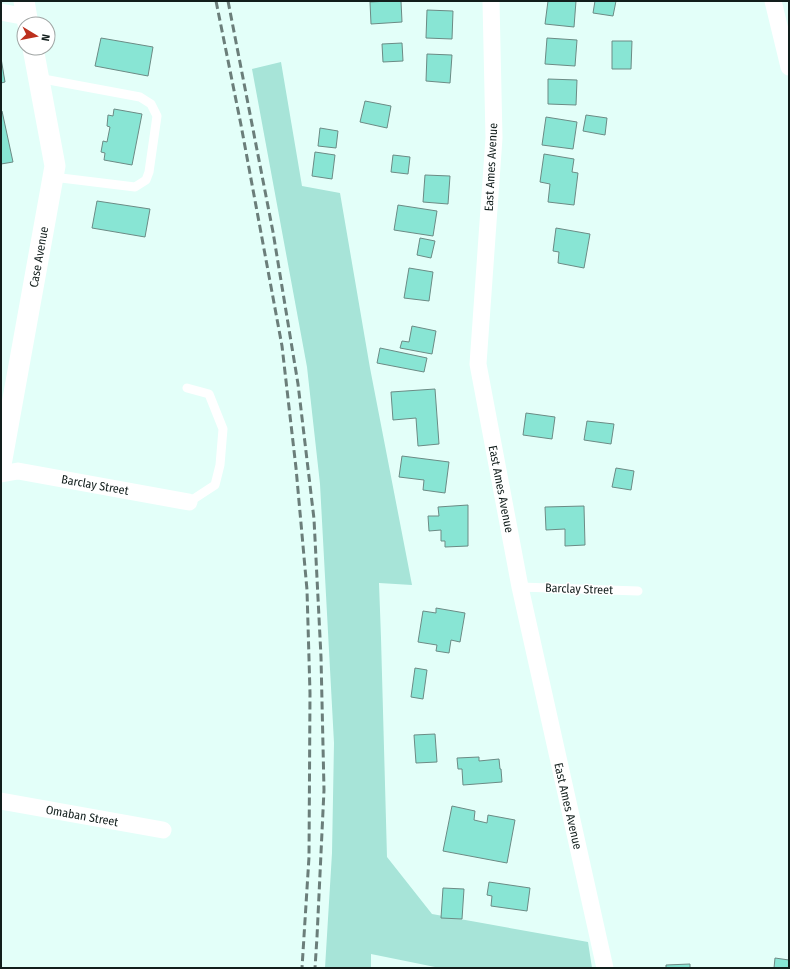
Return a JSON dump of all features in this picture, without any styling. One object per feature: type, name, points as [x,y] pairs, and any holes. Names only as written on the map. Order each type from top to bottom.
[{"type":"street","name":"East Ames Avenue","points":[[491,1],[494,138],[478,364],[520,587],[605,968]]},
{"type":"street","points":[[773,1],[789,67]]},
{"type":"street","points":[[1,12],[26,14]]},
{"type":"street","name":"Case Avenue","points":[[1,465],[55,166],[34,56]]},
{"type":"street","name":"Barclay Street","points":[[1,474],[18,471],[189,502]]},
{"type":"street","name":"Omaban Street","points":[[1,801],[163,830]]},
{"type":"lane","points":[[38,78],[140,97],[151,104],[157,116],[149,172],[146,180],[135,187],[53,177]]},
{"type":"lane","points":[[187,388],[209,394],[223,429],[220,464],[215,485],[189,502]]},
{"type":"lane","name":"Barclay Street","points":[[520,587],[638,590]]},
{"type":"green space","points":[[281,62],[302,186],[340,193],[370,368],[412,585],[379,583],[387,857],[432,914],[588,942],[592,968],[440,968],[371,954],[371,968],[325,968],[332,853],[334,743],[320,484],[307,367],[252,69]]},
{"type":"building","points":[[401,1],[402,22],[371,24],[370,2]]},
{"type":"building","points":[[548,1],[576,1],[574,27],[545,24]]},
{"type":"building","points":[[595,1],[616,1],[613,16],[593,13]]},
{"type":"building","points":[[427,10],[453,11],[452,39],[426,38]]},
{"type":"building","points":[[101,38],[153,47],[148,76],[95,66]]},
{"type":"building","points":[[547,38],[577,40],[575,66],[545,64]]},
{"type":"building","points":[[612,41],[632,41],[631,69],[612,69]]},
{"type":"building","points":[[402,43],[403,61],[383,62],[382,44]]},
{"type":"building","points":[[427,54],[452,55],[450,83],[426,81]]},
{"type":"building","points":[[1,58],[5,82],[1,83]]},
{"type":"building","points":[[548,79],[577,80],[576,105],[548,104]]},
{"type":"building","points":[[365,101],[391,106],[387,128],[360,122]]},
{"type":"building","points":[[114,109],[142,114],[132,165],[104,160],[105,153],[101,152],[103,141],[107,142],[110,127],[107,126],[108,115],[113,116]]},
{"type":"building","points":[[1,111],[13,162],[1,164]]},
{"type":"building","points":[[586,115],[607,118],[605,135],[583,131]]},
{"type":"building","points":[[546,117],[577,122],[573,149],[542,145]]},
{"type":"building","points":[[320,128],[338,131],[336,148],[318,146]]},
{"type":"building","points":[[315,152],[335,155],[332,179],[312,176]]},
{"type":"building","points":[[544,154],[574,159],[572,172],[578,173],[574,205],[548,202],[550,184],[540,182]]},
{"type":"building","points":[[393,155],[410,157],[408,174],[391,172]]},
{"type":"building","points":[[425,175],[450,176],[448,204],[423,202]]},
{"type":"building","points":[[97,201],[150,209],[145,237],[92,228]]},
{"type":"building","points":[[398,205],[437,211],[433,236],[394,230]]},
{"type":"building","points":[[556,228],[590,234],[584,268],[558,263],[559,252],[553,251]]},
{"type":"building","points":[[420,238],[435,241],[431,258],[417,255]]},
{"type":"building","points":[[409,268],[433,272],[429,301],[404,298]]},
{"type":"building","points":[[412,326],[436,331],[432,354],[400,348],[402,341],[409,342]]},
{"type":"building","points":[[380,348],[427,358],[424,372],[377,363]]},
{"type":"building","points":[[435,389],[439,444],[418,446],[416,418],[393,420],[391,392]]},
{"type":"building","points":[[526,413],[555,417],[552,439],[523,435]]},
{"type":"building","points":[[587,421],[614,424],[611,444],[584,440]]},
{"type":"building","points":[[402,456],[449,462],[445,493],[423,490],[424,480],[399,477]]},
{"type":"building","points":[[616,468],[634,471],[631,490],[612,487]]},
{"type":"building","points":[[468,505],[468,546],[445,547],[445,541],[441,541],[441,530],[429,531],[428,516],[439,516],[438,507]]},
{"type":"building","points":[[584,506],[585,545],[565,546],[565,529],[546,530],[545,507]]},
{"type":"building","points":[[436,608],[465,613],[460,642],[451,640],[449,653],[436,651],[437,645],[418,642],[423,611],[436,613]]},
{"type":"building","points":[[415,668],[427,670],[423,699],[411,697]]},
{"type":"building","points":[[435,734],[437,762],[416,763],[414,735]]},
{"type":"building","points":[[479,757],[479,761],[499,759],[502,782],[463,785],[462,769],[458,769],[457,758]]},
{"type":"building","points":[[452,806],[475,811],[474,820],[487,823],[488,815],[515,820],[507,863],[443,851]]},
{"type":"building","points":[[489,882],[530,888],[527,911],[491,906],[492,896],[487,895]]},
{"type":"building","points":[[443,888],[464,889],[462,919],[441,918]]},
{"type":"building","points":[[775,958],[789,960],[789,968],[774,968]]},
{"type":"building","points":[[690,964],[690,968],[666,968],[666,965]]},
{"type":"railway","points":[[216,1],[241,125],[282,346],[296,468],[307,590],[310,693],[309,857],[302,968]]},
{"type":"railway","points":[[228,1],[273,232],[298,384],[314,519],[321,657],[324,790],[315,968]]}]
